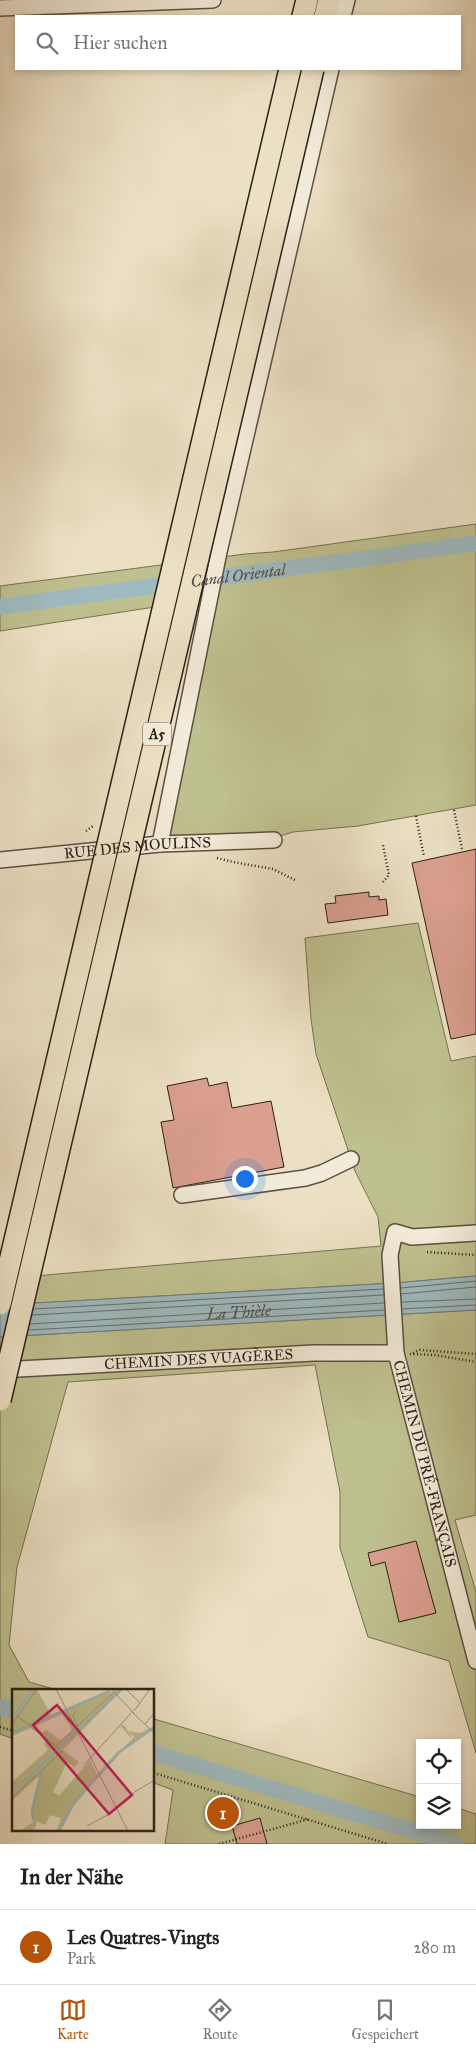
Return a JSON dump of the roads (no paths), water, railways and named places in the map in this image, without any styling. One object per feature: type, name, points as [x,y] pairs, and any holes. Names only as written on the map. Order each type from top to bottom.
[{"type":"highway","points":[[303,15],[306,0]]},
{"type":"highway","points":[[325,15],[329,0]]},
{"type":"highway","name":"A5","points":[[0,1304],[290,70]]},
{"type":"highway","name":"A5","points":[[0,1400],[313,70]]},
{"type":"street","points":[[0,8],[213,0]]},
{"type":"street","points":[[343,15],[347,0]]},
{"type":"street","points":[[160,844],[219,552],[331,70]]},
{"type":"street","name":"RUE DES MOULINS","points":[[0,860],[160,844],[274,840]]},
{"type":"street","points":[[182,1196],[305,1178],[322,1173],[352,1159]]},
{"type":"street","name":"CHEMIN DU PRÉ-FRANÇAIS","points":[[476,1233],[412,1237],[395,1232],[390,1255],[400,1349],[476,1661]]},
{"type":"street","name":"CHEMIN DES VUAGÈRES","points":[[0,1370],[400,1349]]},
{"type":"water","name":"La Thièle","points":[[476,1276],[476,1310],[0,1337],[0,1305],[395,1283]]},
{"type":"waterway","name":"Canal Oriental","points":[[0,607],[476,543]]},
{"type":"waterway","points":[[0,1707],[12,1710]]},
{"type":"waterway","points":[[155,1753],[456,1844]]},
{"type":"place","name":"Les Quatres-Vingts","points":[[223,1813]]}]
